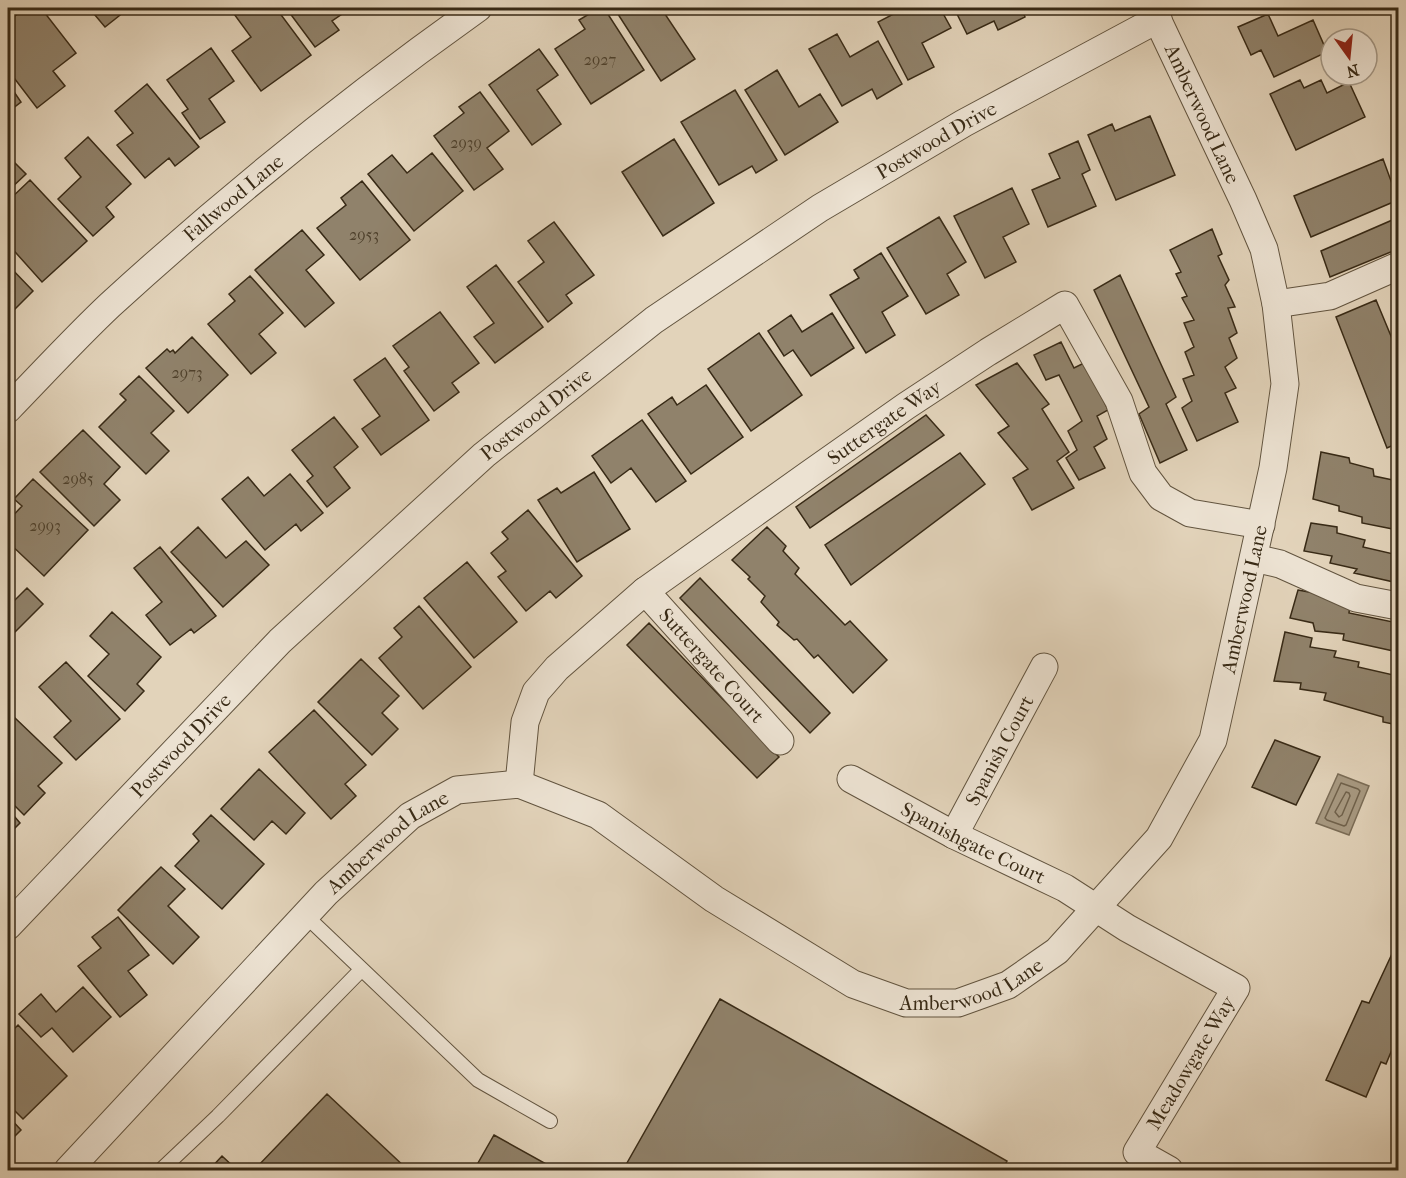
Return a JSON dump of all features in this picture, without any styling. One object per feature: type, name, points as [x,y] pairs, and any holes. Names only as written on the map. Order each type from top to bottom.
[{"type":"street","name":"Fallwood Lane","points":[[8,409],[109,306],[228,201],[418,50],[478,8]]},
{"type":"street","name":"Amberwood Lane","points":[[68,1170],[326,893],[410,816],[457,790],[519,784],[598,815],[714,899],[853,984],[906,1003],[958,1003],[1008,985],[1057,951],[1159,838],[1213,740],[1274,468],[1285,384],[1276,304],[1264,249],[1155,13]]},
{"type":"street","name":"Postwood Drive","points":[[8,926],[280,641],[483,455],[654,320],[820,208],[1155,13]]},
{"type":"street","points":[[1276,304],[1330,296],[1398,266]]},
{"type":"street","name":"Suttergate Way","points":[[519,784],[525,722],[536,692],[557,668],[645,591],[906,406],[1065,305],[1119,401],[1143,473],[1161,497],[1190,513],[1261,525]]},
{"type":"street","points":[[1254,558],[1280,564],[1356,598],[1398,606]]},
{"type":"street","name":"Suttergate Court","points":[[645,591],[780,741]]},
{"type":"street","name":"Spanish Court","points":[[954,835],[1044,667]]},
{"type":"street","name":"Spanishgate Court","points":[[851,779],[954,835],[1065,888],[1096,908]]},
{"type":"street","name":"Meadowgate Way","points":[[1096,908],[1127,928],[1236,988],[1137,1152],[1168,1170]]},
{"type":"lane","points":[[306,916],[478,1080],[550,1121]]},
{"type":"lane","points":[[161,1170],[218,1116],[362,970]]},
{"type":"water","points":[[1338,774],[1369,786],[1349,835],[1316,823]]},
{"type":"building","points":[[26,8],[41,8],[76,53],[53,71],[65,86],[37,108],[8,70],[8,21]]},
{"type":"building","points":[[89,8],[129,8],[105,27]]},
{"type":"building","points":[[243,8],[276,8],[311,55],[261,91],[232,51],[251,37],[234,14]]},
{"type":"building","points":[[286,8],[351,8],[332,21],[339,30],[315,47]]},
{"type":"building","points":[[599,8],[604,8],[644,70],[591,104],[555,49],[585,29],[579,20]]},
{"type":"building","points":[[614,8],[661,8],[695,59],[661,81]]},
{"type":"building","points":[[905,8],[940,8],[951,28],[922,43],[934,67],[908,80],[878,22]]},
{"type":"building","points":[[954,8],[1021,8],[1025,17],[998,30],[994,21],[967,34]]},
{"type":"building","points":[[1268,14],[1278,36],[1313,20],[1319,34],[1319,56],[1274,77],[1261,50],[1251,55],[1238,27]]},
{"type":"building","points":[[837,34],[850,57],[878,41],[902,84],[877,99],[872,89],[842,106],[809,49]]},
{"type":"building","points":[[211,48],[234,81],[209,99],[225,122],[200,139],[182,113],[188,109],[167,80]]},
{"type":"building","points":[[539,49],[558,75],[537,90],[561,124],[532,145],[489,85]]},
{"type":"building","points":[[777,70],[799,107],[820,94],[838,122],[785,155],[745,90]]},
{"type":"building","points":[[1300,80],[1304,88],[1319,81],[1319,87],[1324,87],[1327,93],[1339,87],[1351,87],[1365,117],[1296,150],[1270,94]]},
{"type":"building","points":[[8,83],[21,102],[8,112]]},
{"type":"building","points":[[147,84],[199,147],[175,166],[169,158],[145,178],[117,145],[133,133],[115,111]]},
{"type":"building","points":[[735,90],[777,160],[756,173],[752,166],[719,185],[681,122]]},
{"type":"building","points":[[480,92],[509,131],[487,148],[503,169],[474,190],[434,136],[464,113],[459,107]]},
{"type":"building","points":[[1150,116],[1175,175],[1116,200],[1088,135],[1112,124],[1115,131]]},
{"type":"building","points":[[88,137],[131,184],[106,207],[114,217],[93,236],[58,199],[81,177],[65,158]]},
{"type":"building","points":[[674,139],[714,203],[663,236],[622,172]]},
{"type":"building","points":[[1078,141],[1090,170],[1082,174],[1096,206],[1048,227],[1032,190],[1060,178],[1049,154]]},
{"type":"building","points":[[432,153],[463,191],[414,231],[368,174],[392,155],[407,173]]},
{"type":"building","points":[[1383,159],[1398,200],[1311,237],[1294,196]]},
{"type":"building","points":[[14,162],[26,174],[8,191],[8,167]]},
{"type":"building","points":[[30,180],[87,241],[42,282],[8,244],[8,201]]},
{"type":"building","points":[[362,181],[410,240],[360,280],[317,228],[346,205],[341,198]]},
{"type":"building","points":[[1012,188],[1029,224],[1003,237],[1016,262],[985,278],[954,216]]},
{"type":"building","points":[[939,217],[966,262],[947,274],[959,295],[926,314],[887,248]]},
{"type":"building","points":[[1397,218],[1398,249],[1330,277],[1321,251]]},
{"type":"building","points":[[554,222],[594,275],[566,295],[572,303],[548,322],[518,282],[544,262],[528,241]]},
{"type":"building","points":[[1212,229],[1222,254],[1218,256],[1229,280],[1225,285],[1235,307],[1228,308],[1237,333],[1229,338],[1237,358],[1225,367],[1236,388],[1225,393],[1238,422],[1197,441],[1182,408],[1192,401],[1183,379],[1194,375],[1185,352],[1194,347],[1184,323],[1194,320],[1182,298],[1187,296],[1176,274],[1181,272],[1170,250]]},
{"type":"building","points":[[302,230],[324,255],[306,270],[334,303],[305,327],[255,270]]},
{"type":"building","points":[[881,253],[908,296],[882,312],[895,335],[866,353],[830,295],[859,278],[854,270]]},
{"type":"building","points":[[8,265],[33,291],[8,316]]},
{"type":"building","points":[[496,265],[543,327],[495,363],[474,337],[494,323],[467,287]]},
{"type":"building","points":[[1120,275],[1176,397],[1166,404],[1187,450],[1160,463],[1139,414],[1149,407],[1094,290]]},
{"type":"building","points":[[250,276],[283,313],[259,334],[276,353],[251,374],[208,324],[235,301],[229,294]]},
{"type":"building","points":[[1376,300],[1398,353],[1398,443],[1387,448],[1336,317]]},
{"type":"building","points":[[440,312],[479,363],[452,383],[459,392],[434,411],[404,371],[409,367],[393,346]]},
{"type":"building","points":[[832,313],[854,348],[811,376],[793,350],[784,356],[768,331],[791,315],[802,332]]},
{"type":"building","points":[[759,333],[802,395],[751,431],[708,369]]},
{"type":"building","points":[[192,337],[228,375],[188,413],[146,368],[167,349],[175,353]]},
{"type":"building","points":[[1061,342],[1074,368],[1086,362],[1108,410],[1097,416],[1107,439],[1094,447],[1105,468],[1079,480],[1066,458],[1077,450],[1068,431],[1082,421],[1059,375],[1046,380],[1034,355]]},
{"type":"building","points":[[385,358],[429,420],[381,455],[362,429],[380,416],[354,380]]},
{"type":"building","points":[[1017,363],[1049,404],[1042,409],[1069,452],[1057,461],[1074,488],[1032,510],[1013,478],[1028,469],[998,433],[1009,426],[976,385]]},
{"type":"building","points":[[139,376],[174,411],[151,433],[169,451],[146,474],[99,427],[126,400],[120,394]]},
{"type":"building","points":[[706,385],[743,437],[691,474],[648,414],[672,397],[677,405]]},
{"type":"building","points":[[926,415],[944,435],[810,528],[796,507]]},
{"type":"building","points":[[334,417],[358,447],[334,467],[350,488],[327,507],[307,481],[313,476],[292,450]]},
{"type":"building","points":[[642,420],[686,481],[656,502],[631,468],[611,483],[592,456]]},
{"type":"building","points":[[83,430],[120,467],[104,484],[120,500],[94,526],[40,472]]},
{"type":"building","points":[[1321,452],[1349,458],[1350,463],[1373,469],[1374,476],[1398,481],[1398,530],[1362,523],[1362,517],[1339,511],[1339,506],[1313,499]]},
{"type":"building","points":[[960,453],[985,484],[851,585],[825,545]]},
{"type":"building","points":[[594,472],[630,529],[577,562],[538,500],[557,488],[561,493]]},
{"type":"building","points":[[290,474],[323,513],[301,531],[296,524],[265,550],[222,499],[248,477],[264,496]]},
{"type":"building","points":[[33,479],[88,530],[44,576],[8,542],[8,521],[22,506],[14,499]]},
{"type":"building","points":[[528,510],[582,576],[556,598],[550,591],[526,611],[498,577],[506,571],[491,553],[508,539],[502,532]]},
{"type":"building","points":[[1311,523],[1337,527],[1337,533],[1365,540],[1363,547],[1398,555],[1398,583],[1354,573],[1357,569],[1330,563],[1332,556],[1304,551]]},
{"type":"building","points":[[198,527],[226,558],[246,541],[269,565],[223,607],[171,552]]},
{"type":"building","points":[[767,527],[786,546],[783,551],[799,568],[795,574],[845,625],[850,621],[887,660],[853,693],[818,655],[814,658],[797,639],[794,640],[777,625],[779,622],[761,602],[765,596],[732,560]]},
{"type":"building","points":[[160,547],[216,616],[194,633],[191,629],[170,645],[146,615],[162,602],[134,568]]},
{"type":"building","points":[[467,562],[517,622],[474,658],[424,598]]},
{"type":"building","points":[[700,578],[830,713],[810,733],[680,598]]},
{"type":"building","points":[[27,588],[43,604],[8,639],[8,594],[14,601]]},
{"type":"building","points":[[1298,590],[1325,595],[1350,605],[1349,613],[1398,623],[1398,652],[1343,640],[1344,634],[1315,631],[1313,623],[1290,618]]},
{"type":"building","points":[[419,606],[471,667],[423,709],[379,658],[402,637],[394,628]]},
{"type":"building","points":[[112,612],[161,657],[137,684],[144,691],[125,711],[88,676],[109,654],[90,636]]},
{"type":"building","points":[[649,623],[779,757],[757,778],[627,645]]},
{"type":"building","points":[[1285,632],[1312,638],[1310,647],[1336,651],[1334,657],[1359,662],[1358,667],[1398,676],[1398,725],[1383,722],[1383,717],[1324,700],[1326,693],[1300,689],[1301,683],[1274,681]]},
{"type":"building","points":[[361,659],[399,696],[382,713],[398,729],[372,755],[318,702]]},
{"type":"building","points":[[66,662],[120,719],[76,760],[54,737],[71,721],[39,687]]},
{"type":"building","points":[[314,710],[366,765],[345,784],[356,796],[331,819],[269,752]]},
{"type":"building","points":[[14,717],[62,763],[38,786],[45,793],[24,815],[8,799],[8,760],[10,758],[8,756],[8,724]]},
{"type":"building","points":[[1275,740],[1320,757],[1296,805],[1252,787]]},
{"type":"building","points":[[259,769],[305,813],[286,834],[272,821],[254,840],[221,809]]},
{"type":"building","points":[[8,809],[20,823],[8,835]]},
{"type":"building","points":[[211,815],[264,864],[222,909],[175,866],[199,841],[193,834]]},
{"type":"building","points":[[161,867],[185,889],[168,906],[199,937],[173,964],[118,910]]},
{"type":"building","points":[[118,917],[149,955],[128,971],[147,995],[120,1017],[78,966],[101,948],[92,937]]},
{"type":"building","points":[[1398,941],[1398,1035],[1386,1064],[1381,1062],[1366,1097],[1326,1080],[1362,1001],[1369,1003]]},
{"type":"building","points":[[83,987],[111,1017],[73,1052],[52,1028],[41,1037],[19,1014],[41,994],[56,1012]]},
{"type":"building","points":[[720,999],[1007,1161],[1006,1163],[1023,1170],[623,1170]]},
{"type":"building","points":[[18,1025],[67,1076],[23,1119],[8,1104],[8,1035]]},
{"type":"building","points":[[1398,1088],[1398,1107],[1392,1104]]},
{"type":"building","points":[[327,1094],[408,1170],[254,1170]]},
{"type":"building","points":[[8,1116],[21,1130],[8,1143]]},
{"type":"building","points":[[494,1135],[557,1170],[474,1170]]},
{"type":"building","points":[[222,1156],[237,1170],[209,1170]]}]
